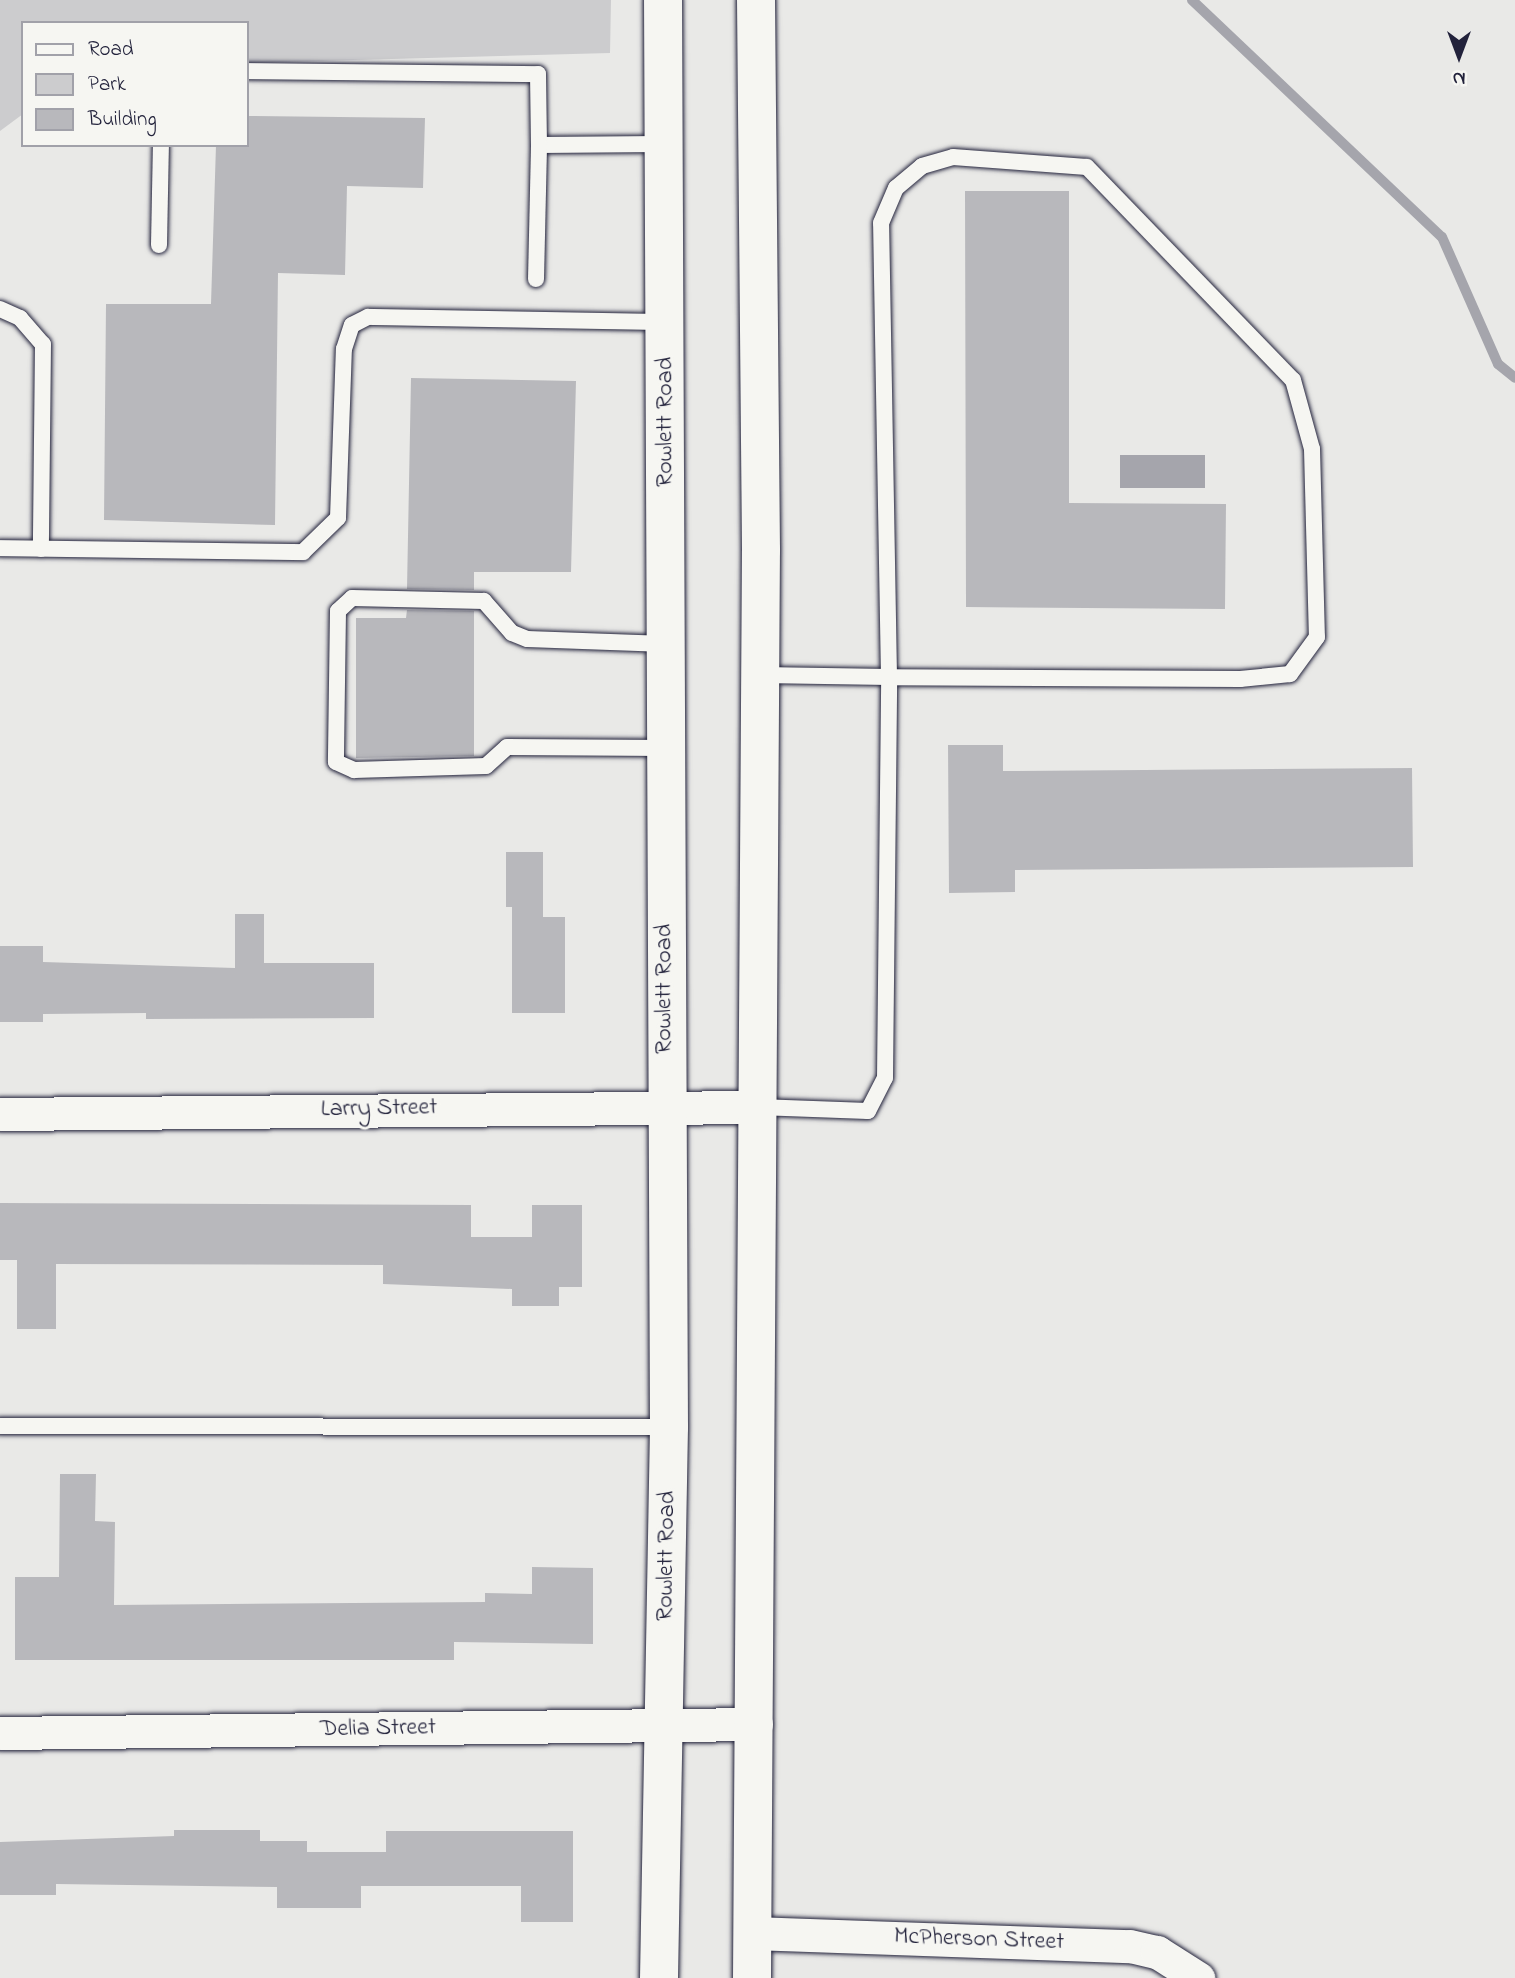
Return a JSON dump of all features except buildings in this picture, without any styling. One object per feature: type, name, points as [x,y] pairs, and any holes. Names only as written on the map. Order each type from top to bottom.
[{"type":"main road","name":"Rowlett Road","points":[[659,1978],[669,1427],[665,1104],[666,322],[661,144],[663,0]]},
{"type":"main road","points":[[752,1978],[756,1724],[760,676],[756,0]]},
{"type":"street","name":"Larry Street","points":[[0,1114],[665,1104],[758,1107]]},
{"type":"street","name":"Delia Street","points":[[0,1733],[756,1724]]},
{"type":"street","name":"McPherson Street","points":[[752,1933],[1130,1946],[1157,1952],[1198,1978]]},
{"type":"lane","points":[[248,71],[538,74],[536,279]]},
{"type":"lane","points":[[539,145],[661,144]]},
{"type":"lane","points":[[159,245],[161,147]]},
{"type":"lane","points":[[758,1107],[868,1111],[885,1078],[889,677],[881,223],[897,188],[922,166],[942,160],[1046,160],[1087,167],[1293,380],[1312,449],[1317,638],[1290,674],[889,677],[760,676]]},
{"type":"lane","points":[[0,309],[20,318],[43,344],[41,549]]},
{"type":"lane","points":[[0,548],[303,552],[338,518],[344,349],[352,325],[368,317],[666,322]]},
{"type":"lane","points":[[666,644],[527,639],[512,633],[484,601],[352,598],[338,611],[336,762],[354,770],[486,766],[507,747],[666,748]]},
{"type":"lane","points":[[0,1426],[669,1427]]},
{"type":"green space","points":[[0,0],[611,0],[610,53],[248,63],[248,21],[21,21],[21,115],[0,131]]},
{"type":"shaded area","points":[[1120,455],[1205,455],[1205,488],[1120,488]]},
{"type":"waterway","points":[[1192,0],[1442,237],[1498,364],[1515,378]]}]
